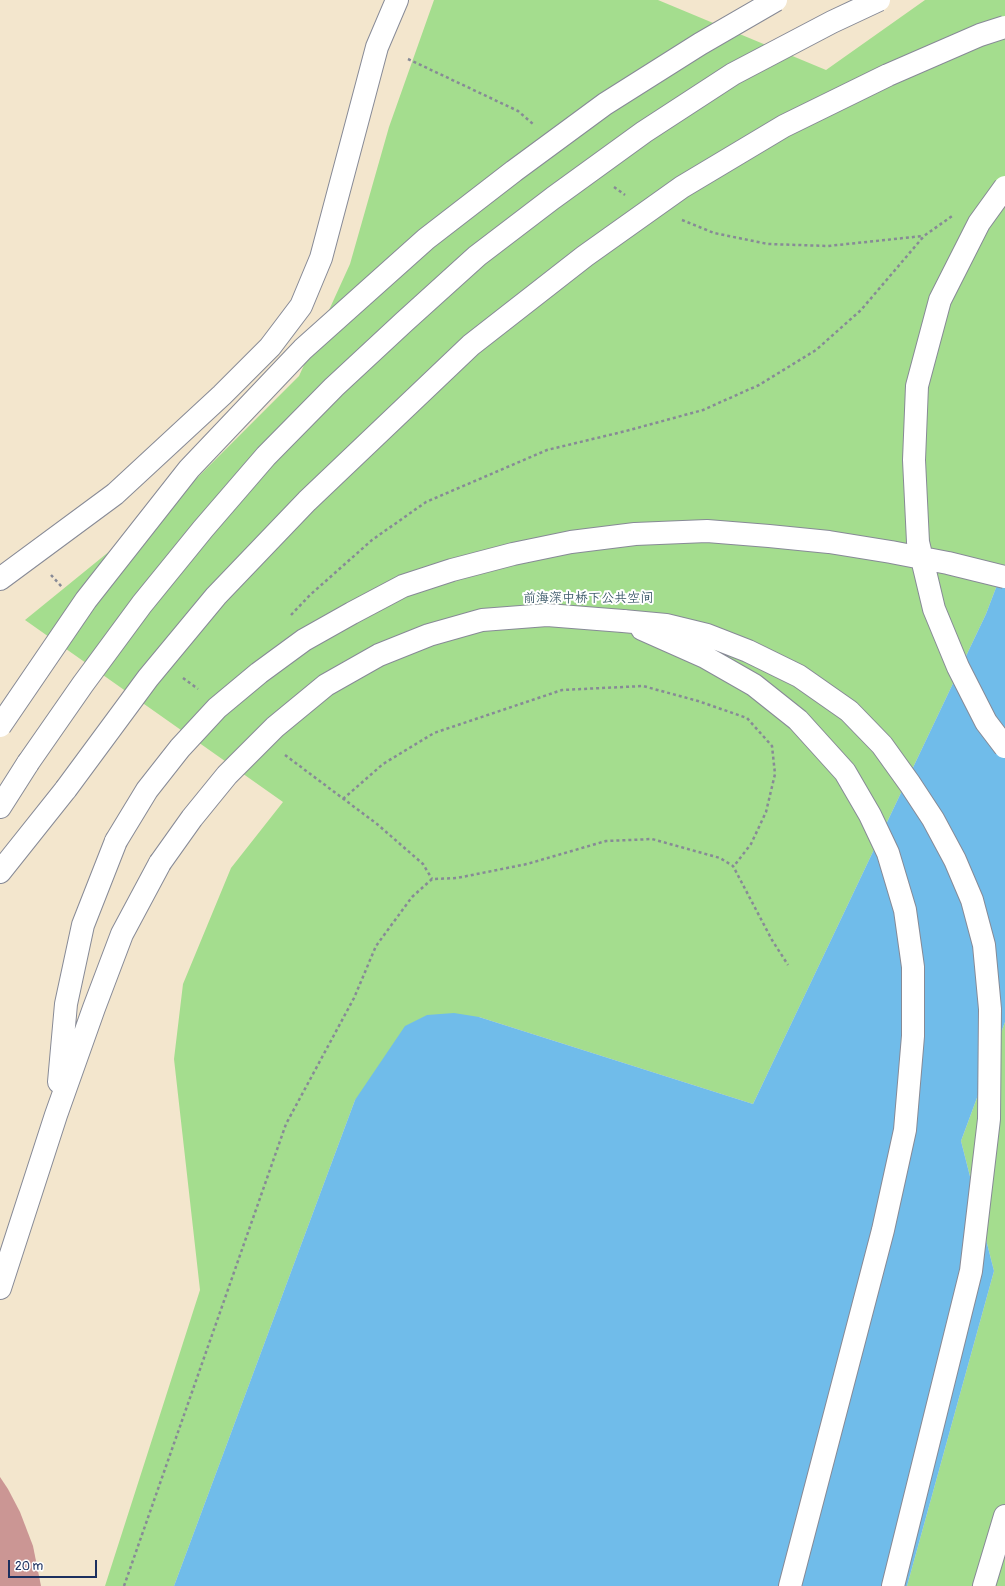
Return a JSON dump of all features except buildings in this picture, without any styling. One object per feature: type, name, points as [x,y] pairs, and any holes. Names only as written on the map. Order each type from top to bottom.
[{"type":"main road","points":[[0,580],[115,494],[222,395],[270,347],[301,306],[321,258],[377,47],[397,0]]},
{"type":"main road","points":[[0,726],[86,600],[190,469],[303,350],[426,239],[514,171],[605,104],[700,44],[776,0]]},
{"type":"main road","points":[[0,807],[28,763],[83,684],[142,604],[203,529],[266,456],[334,387],[404,322],[477,256],[553,198],[644,132],[733,74],[832,22],[879,0]]},
{"type":"main road","points":[[0,872],[66,789],[148,678],[216,596],[307,501],[471,345],[585,256],[682,187],[784,126],[888,75],[980,35],[1005,27]]},
{"type":"main road","points":[[1005,187],[979,222],[940,300],[917,386],[914,460],[918,542],[934,609],[958,667],[986,722],[1005,747]]},
{"type":"main road","points":[[56,1115],[66,1004],[82,925],[116,841],[147,790],[180,748],[217,708],[259,673],[304,640],[403,586],[452,570],[513,554],[571,542],[634,534],[707,531],[799,539],[884,550],[948,563],[1005,577]]},
{"type":"main road","points":[[0,1288],[56,1115],[122,934],[160,864],[192,818],[227,775],[275,727],[326,686],[379,655],[429,635],[482,620],[547,615],[666,625],[707,635],[748,650],[799,676],[849,711],[882,745],[933,819],[955,860],[972,900],[984,945],[990,1009],[989,1119],[971,1271],[893,1586]]},
{"type":"main road","points":[[623,621],[705,658],[754,685],[798,720],[845,772],[870,815],[888,853],[905,910],[914,967],[913,1036],[905,1130],[883,1230],[790,1586]]},
{"type":"main road","points":[[984,1586],[1005,1516]]},
{"type":"path","points":[[288,618],[310,595],[372,540],[426,502],[547,450],[626,431],[703,410],[759,385],[816,350],[861,310],[924,236],[955,213]]},
{"type":"path","points":[[343,799],[382,764],[434,733],[562,690],[643,686],[698,701],[747,718],[772,746],[775,774],[766,812],[751,844],[733,866]]},
{"type":"path","points":[[124,1586],[286,1124],[354,998],[376,946],[412,896],[432,879],[457,878],[527,864],[606,841],[652,839],[720,858],[733,866],[772,940],[788,965]]},
{"type":"green space","name":"前海深中桥下公共空间","points":[[434,0],[658,0],[826,70],[925,0],[1005,0],[1005,564],[986,614],[753,1104],[479,1017],[355,1100],[174,1586],[105,1586],[200,1290],[174,1059],[183,984],[231,868],[283,802],[25,620],[186,489],[299,376],[350,264],[389,127]]},
{"type":"green space","points":[[1005,1022],[1005,1586],[907,1586],[994,1271],[961,1141]]},
{"type":"water","points":[[1005,564],[1005,1022],[961,1141],[994,1271],[907,1586],[174,1586],[355,1100],[405,1026],[427,1015],[454,1013],[479,1017],[753,1104],[986,614]]}]
